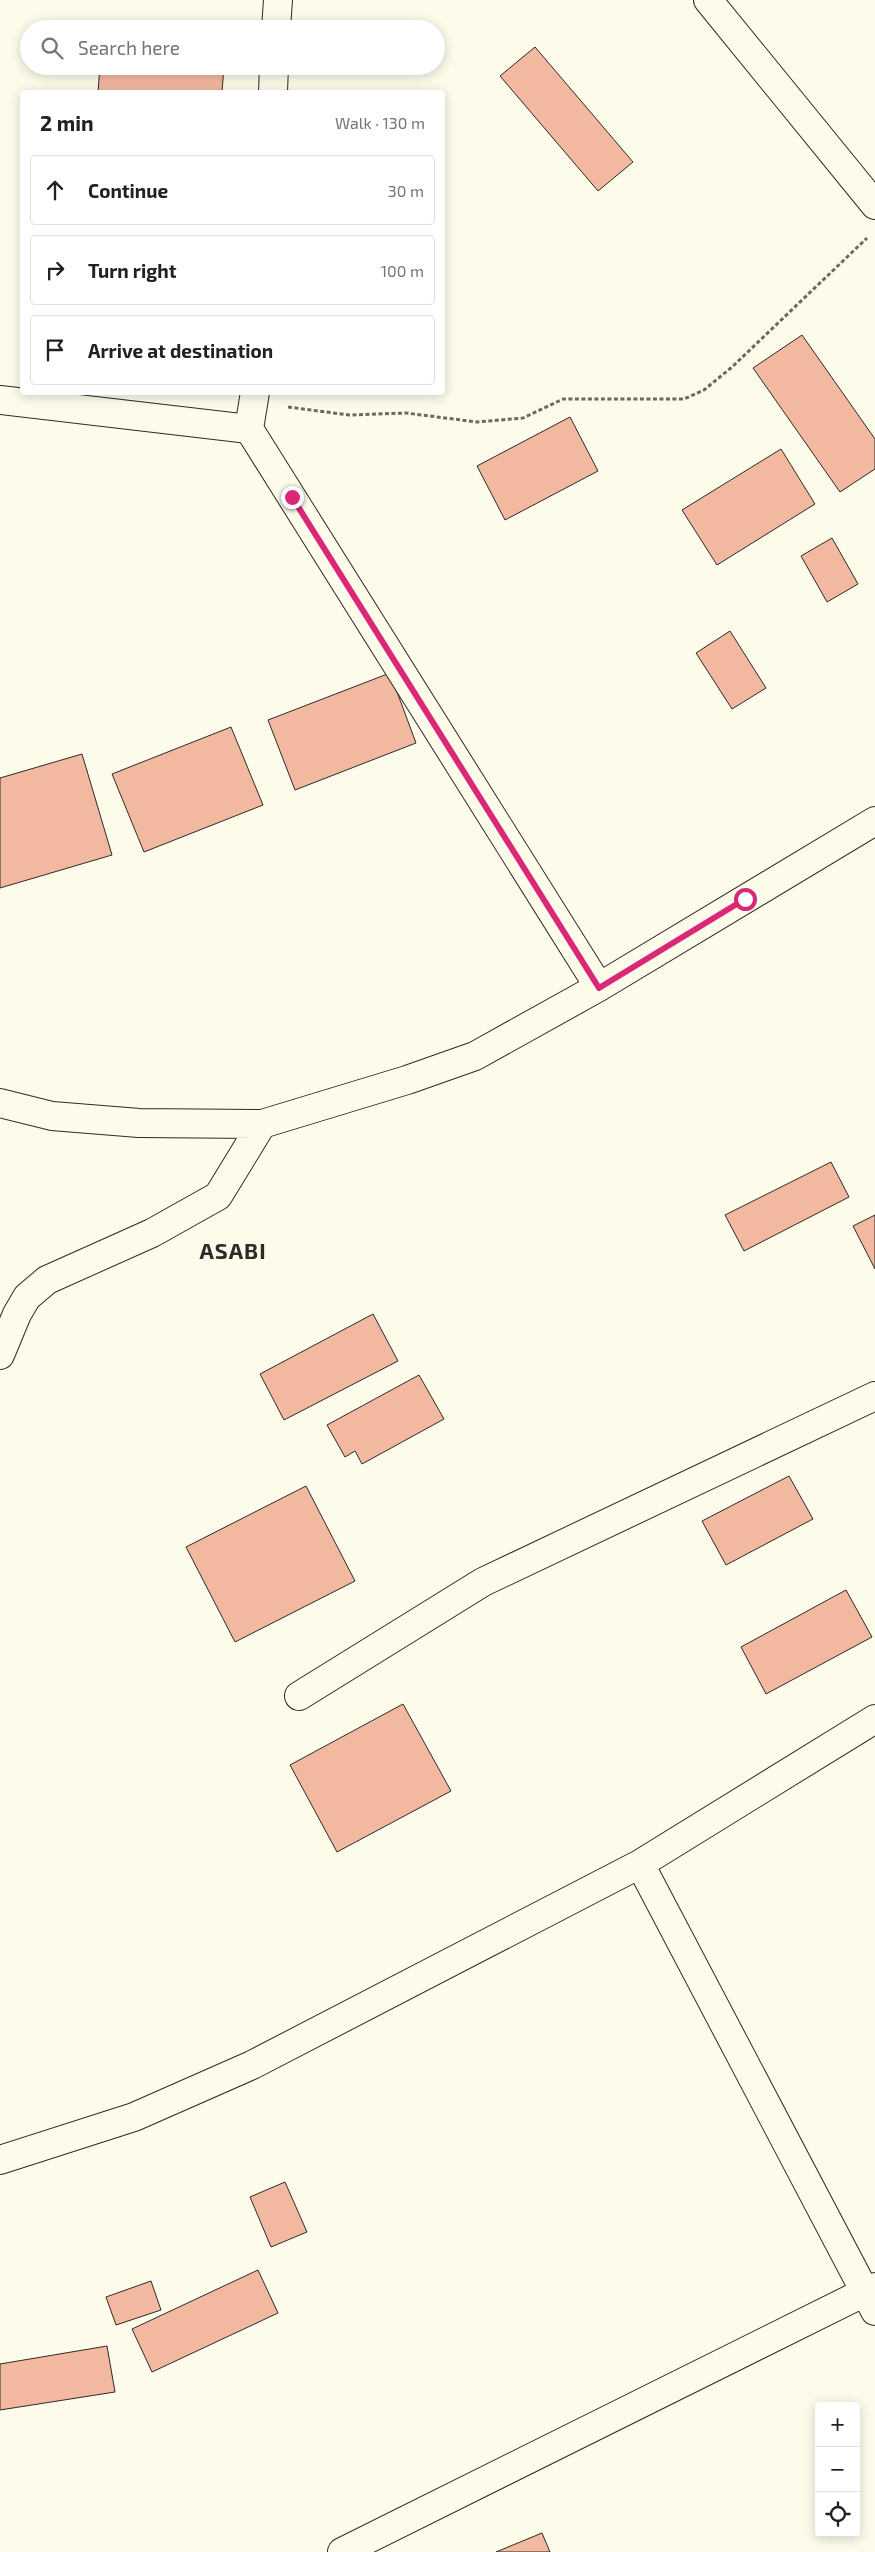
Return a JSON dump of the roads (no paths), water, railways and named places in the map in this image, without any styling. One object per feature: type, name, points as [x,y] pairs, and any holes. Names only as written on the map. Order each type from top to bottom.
[{"type":"street","points":[[277,20],[278,0]]},
{"type":"street","points":[[708,0],[875,205]]},
{"type":"street","points":[[273,90],[274,75]]},
{"type":"street","points":[[254,398],[249,429],[599,988]]},
{"type":"street","points":[[0,400],[249,429]]},
{"type":"street","points":[[0,1103],[52,1116],[129,1123],[262,1124],[407,1080],[474,1056],[599,988],[875,821]]},
{"type":"street","points":[[0,1354],[16,1314],[27,1297],[47,1280],[152,1233],[218,1196],[262,1124]]},
{"type":"street","points":[[299,1696],[483,1582],[875,1396]]},
{"type":"street","points":[[0,2160],[134,2117],[252,2065],[640,1864],[875,1719]]},
{"type":"street","points":[[342,2552],[872,2297],[640,1864]]},
{"type":"district","name":"ASABI","points":[[233,1250]]}]
